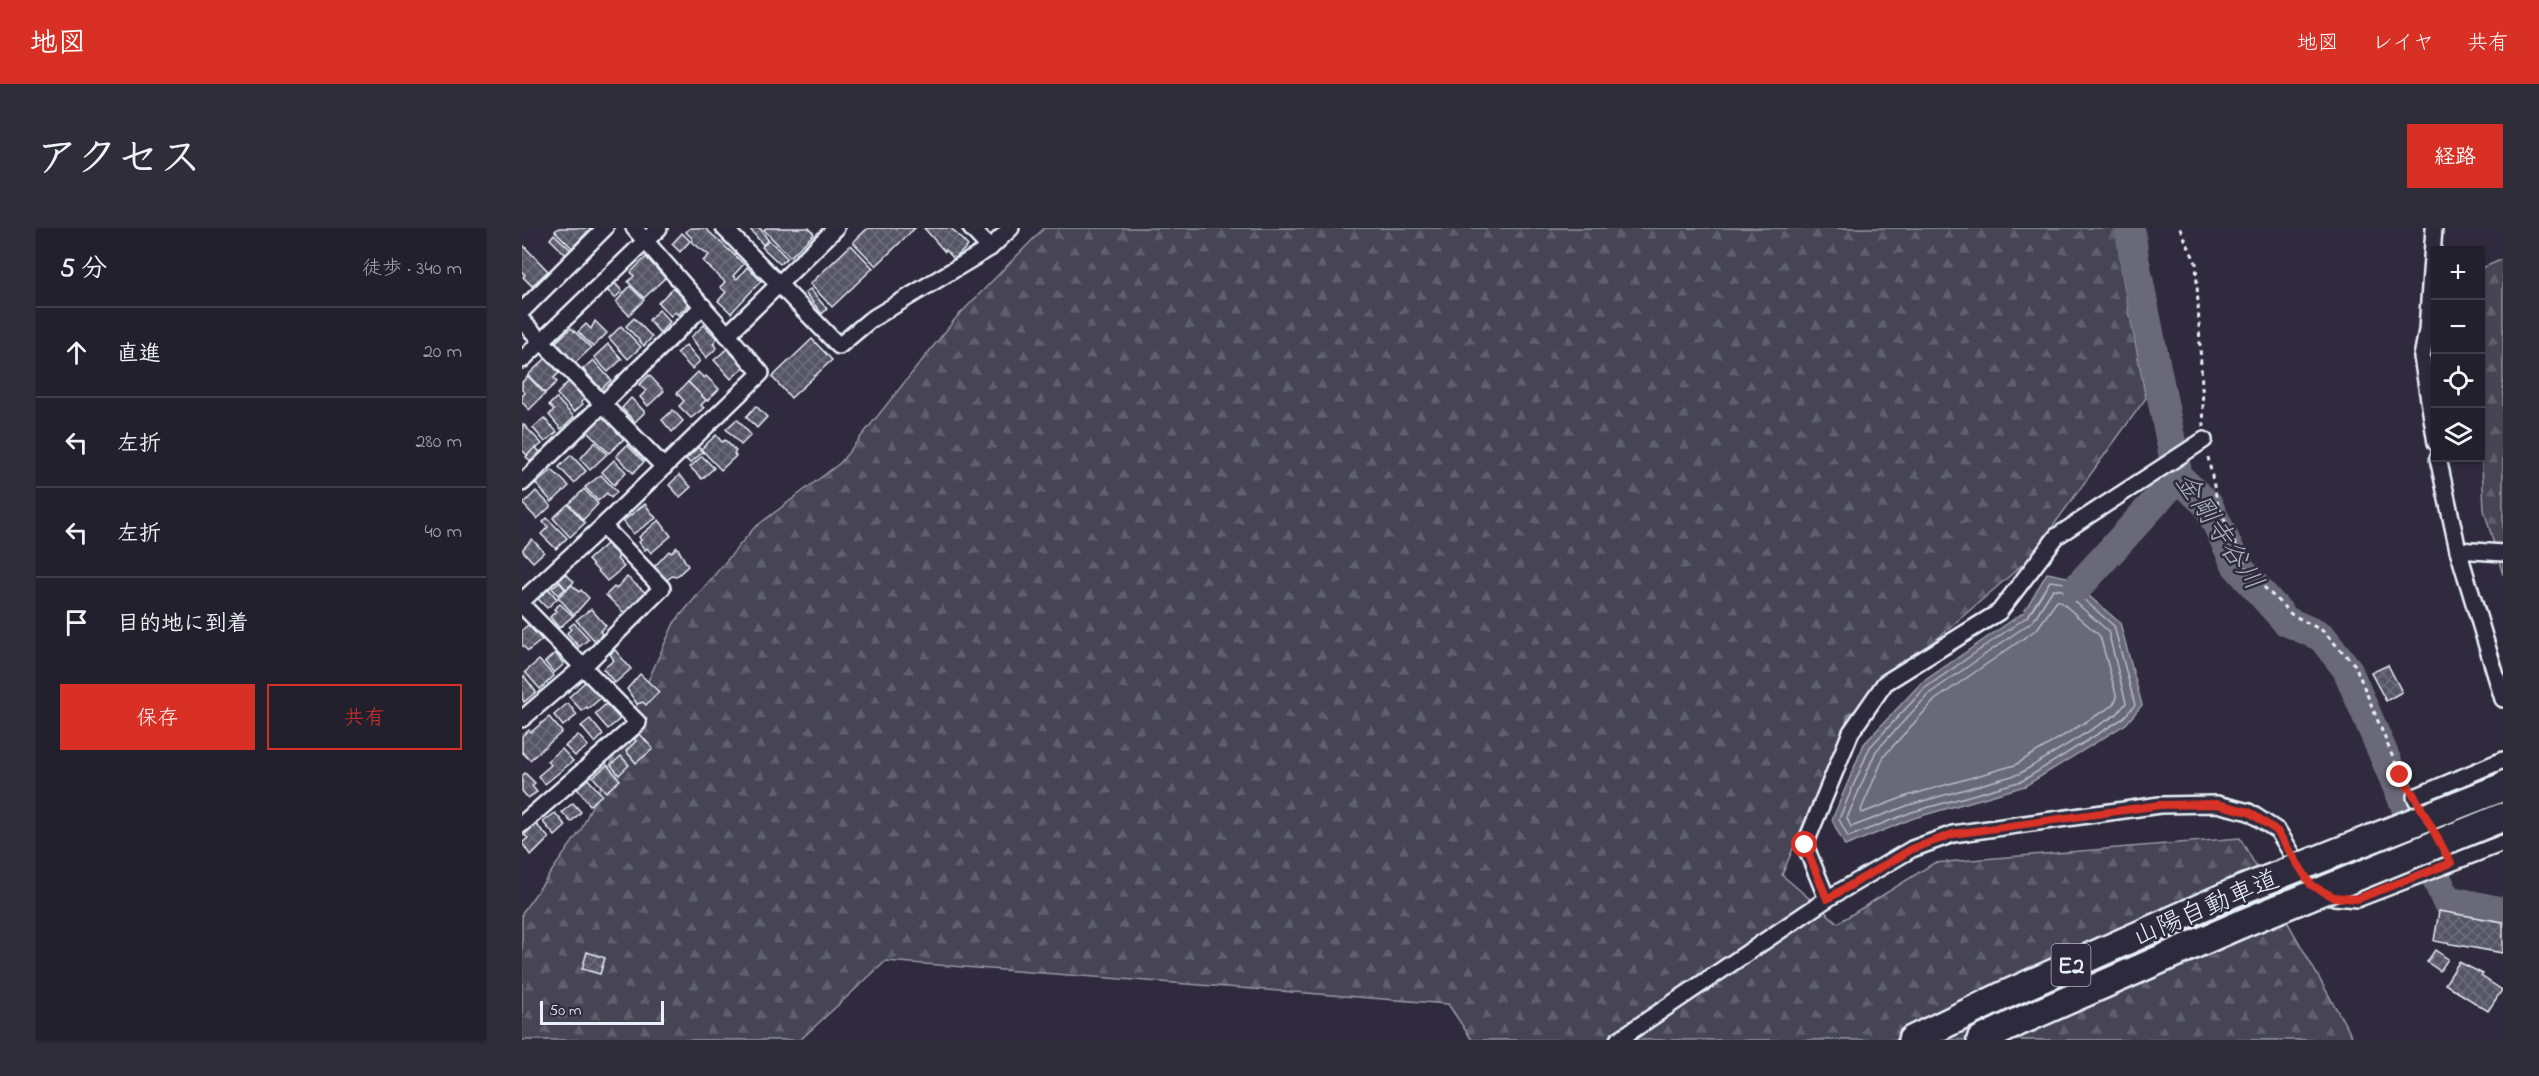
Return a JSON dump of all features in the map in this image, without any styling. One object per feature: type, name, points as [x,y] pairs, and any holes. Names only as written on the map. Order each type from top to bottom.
[{"type":"highway","name":"山陽自動車道","points":[[1912,1040],[2007,994],[2231,894],[2503,787]]},
{"type":"highway","name":"山陽自動車道","points":[[1981,1040],[2241,924],[2503,817]]},
{"type":"highway","points":[[1988,1040],[2018,1022]]},
{"type":"street","points":[[522,311],[605,228]]},
{"type":"street","points":[[522,824],[638,723],[522,603],[761,373],[634,228]]},
{"type":"street","points":[[522,360],[659,228]]},
{"type":"street","points":[[724,228],[839,346],[870,320],[990,248],[1011,228]]},
{"type":"street","points":[[727,334],[836,228]]},
{"type":"street","points":[[971,228],[990,248]]},
{"type":"street","points":[[2431,412],[2422,357],[2427,330],[2434,228]]},
{"type":"street","points":[[522,483],[703,306]]},
{"type":"street","points":[[522,321],[664,467]]},
{"type":"street","points":[[1827,899],[1805,845],[1851,732],[1886,683],[1999,612],[2057,536],[2204,440]]},
{"type":"street","points":[[2439,462],[2458,550],[2503,699]]},
{"type":"street","points":[[522,719],[583,667],[662,588],[603,526]]},
{"type":"street","points":[[2458,550],[2503,553]]},
{"type":"street","points":[[2451,863],[2415,797],[2503,760]]},
{"type":"street","points":[[1618,1040],[1827,899],[1912,849],[1953,834],[2160,805],[2217,804],[2249,812],[2277,831],[2311,885],[2334,897],[2357,899],[2503,843]]},
{"type":"path","points":[[2180,228],[2196,263],[2204,440],[2218,505],[2247,570],[2291,614],[2323,631],[2355,666],[2400,775],[2415,797]]},
{"type":"green space","points":[[1044,228],[2116,228],[2122,274],[2146,398],[2029,559],[1849,715],[1782,875],[1838,923],[1934,863],[2240,838],[2354,1040],[1472,1040],[1448,1004],[886,961],[800,1040],[522,1040],[522,913],[581,830],[674,623],[754,528],[840,463],[956,318]]},
{"type":"green space","points":[[2503,259],[2503,575],[2484,510],[2482,462],[2485,462],[2485,267]]},
{"type":"water","points":[[2047,573],[2067,577],[2120,623],[2142,705],[2126,724],[2025,786],[1914,818],[1845,846],[1832,820],[1864,744],[1921,683],[2024,612]]},
{"type":"building","points":[[559,228],[591,228],[572,248],[555,231]]},
{"type":"building","points":[[690,228],[705,228],[744,264],[733,276],[737,279],[747,267],[761,281],[731,313],[718,301],[726,292],[720,287],[725,282],[703,261],[709,255],[693,243],[692,238],[686,232]]},
{"type":"building","points":[[749,228],[760,228],[768,240],[763,245]]},
{"type":"building","points":[[766,228],[809,228],[814,234],[790,257],[764,230]]},
{"type":"building","points":[[868,228],[915,228],[876,266],[853,242]]},
{"type":"building","points":[[924,228],[951,228],[968,246],[954,259]]},
{"type":"building","points":[[682,233],[690,241],[680,252],[672,244]]},
{"type":"building","points":[[554,234],[572,251],[567,256],[550,239]]},
{"type":"building","points":[[769,240],[787,258],[780,264],[762,247]]},
{"type":"building","points":[[522,244],[548,271],[532,286],[523,277],[525,275],[522,272]]},
{"type":"building","points":[[851,245],[873,268],[832,307],[810,284]]},
{"type":"building","points":[[646,257],[665,278],[644,298],[628,282],[634,276],[631,272]]},
{"type":"building","points":[[614,282],[622,291],[615,298],[606,289]]},
{"type":"building","points":[[630,286],[644,300],[629,315],[616,302]]},
{"type":"building","points":[[673,288],[689,304],[678,315],[675,312],[671,316],[658,303]]},
{"type":"building","points":[[810,289],[827,309],[822,314],[805,293]]},
{"type":"building","points":[[659,310],[670,322],[660,333],[649,320]]},
{"type":"building","points":[[634,318],[652,337],[644,346],[626,326]]},
{"type":"building","points":[[595,321],[607,333],[593,347],[578,332],[586,324],[591,329]]},
{"type":"building","points":[[704,325],[717,338],[713,344],[717,348],[706,358],[691,337]]},
{"type":"building","points":[[621,326],[641,347],[628,359],[609,338]]},
{"type":"building","points":[[571,328],[591,348],[575,363],[556,342]]},
{"type":"building","points":[[812,339],[832,360],[791,398],[772,377]]},
{"type":"building","points":[[608,344],[622,359],[608,372],[594,357]]},
{"type":"building","points":[[686,345],[700,361],[692,369],[677,353]]},
{"type":"building","points":[[727,349],[744,367],[731,379],[714,360]]},
{"type":"building","points":[[546,358],[558,369],[556,370],[559,373],[554,378],[557,382],[545,393],[528,375]]},
{"type":"building","points":[[593,360],[611,380],[601,389],[583,369]]},
{"type":"building","points":[[698,372],[704,378],[706,376],[719,389],[707,401],[688,382]]},
{"type":"building","points":[[649,375],[664,391],[648,406],[640,397],[646,391],[639,385]]},
{"type":"building","points":[[528,376],[545,394],[529,410],[522,402],[522,396],[525,393],[522,390],[522,382]]},
{"type":"building","points":[[569,381],[584,399],[581,402],[583,404],[574,412],[557,394]]},
{"type":"building","points":[[688,382],[706,400],[701,405],[704,408],[691,418],[679,406],[684,401],[677,393]]},
{"type":"building","points":[[556,398],[574,417],[561,429],[549,415],[554,410],[549,405]]},
{"type":"building","points":[[631,398],[645,412],[635,422],[622,408]]},
{"type":"building","points":[[756,406],[767,417],[757,428],[746,417]]},
{"type":"building","points":[[673,410],[683,421],[672,432],[662,420]]},
{"type":"building","points":[[603,416],[625,438],[609,453],[587,431]]},
{"type":"building","points":[[544,418],[557,432],[545,442],[533,428]]},
{"type":"building","points":[[737,419],[751,435],[741,445],[726,429]]},
{"type":"building","points":[[523,424],[542,444],[527,455],[522,450]]},
{"type":"building","points":[[716,435],[736,451],[734,454],[736,456],[721,470],[701,449]]},
{"type":"building","points":[[595,442],[607,454],[590,470],[580,459]]},
{"type":"building","points":[[627,445],[644,462],[633,473],[616,456]]},
{"type":"building","points":[[535,447],[541,453],[532,462],[526,457]]},
{"type":"building","points":[[698,447],[703,452],[690,463],[686,459]]},
{"type":"building","points":[[571,455],[586,471],[574,483],[559,467]]},
{"type":"building","points":[[702,456],[714,468],[702,479],[690,467]]},
{"type":"building","points":[[614,460],[626,472],[614,485],[602,472]]},
{"type":"building","points":[[552,470],[569,486],[552,502],[536,484]]},
{"type":"building","points":[[601,475],[617,492],[611,498],[607,493],[598,501],[585,487]]},
{"type":"building","points":[[679,475],[691,487],[680,497],[669,485]]},
{"type":"building","points":[[584,489],[598,504],[583,520],[569,504]]},
{"type":"building","points":[[536,491],[551,506],[537,519],[523,504]]},
{"type":"building","points":[[568,504],[585,523],[570,537],[553,518]]},
{"type":"building","points":[[645,504],[656,518],[633,534],[623,521]]},
{"type":"building","points":[[547,518],[567,538],[556,549],[541,534],[548,527],[543,522]]},
{"type":"building","points":[[659,520],[671,536],[651,553],[647,548],[645,550],[639,542],[641,540],[639,537]]},
{"type":"building","points":[[532,539],[544,552],[533,562],[522,550]]},
{"type":"building","points":[[606,544],[619,556],[617,559],[624,567],[607,581],[588,560]]},
{"type":"building","points":[[677,547],[688,566],[676,577],[672,576],[666,581],[654,567],[669,551],[671,553]]},
{"type":"building","points":[[566,574],[574,582],[566,589],[559,581]]},
{"type":"building","points":[[627,577],[646,593],[625,614],[606,595],[614,587],[616,589]]},
{"type":"building","points":[[559,582],[565,589],[558,595],[552,588]]},
{"type":"building","points":[[572,585],[589,598],[574,615],[558,597]]},
{"type":"building","points":[[549,589],[557,599],[547,608],[538,599]]},
{"type":"building","points":[[560,604],[573,616],[559,628],[550,617]]},
{"type":"building","points":[[591,609],[606,626],[600,631],[602,634],[595,641],[576,620]]},
{"type":"building","points":[[574,623],[589,639],[579,647],[567,633],[571,629],[569,627]]},
{"type":"building","points":[[528,625],[542,640],[528,651],[522,645],[522,630]]},
{"type":"building","points":[[615,650],[631,669],[615,683],[603,669],[614,660],[610,654]]},
{"type":"building","points":[[555,653],[564,664],[554,673],[545,662]]},
{"type":"building","points":[[539,660],[554,676],[540,689],[525,672]]},
{"type":"building","points":[[2388,665],[2402,692],[2386,701],[2371,673]]},
{"type":"building","points":[[640,674],[659,692],[646,705],[643,702],[637,704],[627,689]]},
{"type":"building","points":[[524,676],[536,692],[524,702],[522,678]]},
{"type":"building","points":[[586,681],[602,697],[588,709],[587,707],[582,711],[569,697]]},
{"type":"building","points":[[568,703],[577,715],[563,726],[554,715]]},
{"type":"building","points":[[606,704],[620,719],[608,729],[595,714]]},
{"type":"building","points":[[549,717],[562,732],[530,760],[522,752],[522,736],[529,730],[531,732]]},
{"type":"building","points":[[590,719],[603,735],[595,743],[581,726]]},
{"type":"building","points":[[640,734],[653,749],[636,763],[626,751]]},
{"type":"building","points":[[578,735],[588,746],[575,756],[565,746]]},
{"type":"building","points":[[562,749],[573,761],[545,784],[538,776],[551,765],[547,761]]},
{"type":"building","points":[[621,756],[629,765],[619,775],[611,765]]},
{"type":"building","points":[[607,765],[620,780],[606,792],[593,777]]},
{"type":"building","points":[[525,773],[535,783],[532,786],[537,792],[528,798],[522,791],[522,776]]},
{"type":"building","points":[[586,777],[602,795],[590,805],[575,786]]},
{"type":"building","points":[[573,803],[581,812],[571,822],[562,812]]},
{"type":"building","points":[[555,813],[566,826],[555,836],[543,822]]},
{"type":"building","points":[[536,824],[549,838],[531,856],[522,843],[528,838],[524,835]]},
{"type":"building","points":[[2439,911],[2503,922],[2503,953],[2434,941]]},
{"type":"building","points":[[2435,950],[2448,959],[2440,971],[2427,962]]},
{"type":"building","points":[[587,952],[605,958],[600,974],[582,969]]},
{"type":"building","points":[[2459,962],[2483,974],[2481,976],[2502,990],[2488,1011],[2445,984]]},
{"type":"waterway","name":"金剛寺谷川","points":[[2130,228],[2178,477],[2208,505],[2237,566],[2286,621],[2322,637],[2347,669],[2446,900],[2503,912]]},
{"type":"waterway","points":[[2078,587],[2178,477]]},
{"type":"route","points":[[1805,845],[1827,899],[1912,849],[1953,834],[2160,805],[2217,804],[2249,812],[2277,831],[2311,885],[2334,897],[2357,899],[2451,863],[2415,797],[2400,775]]}]
